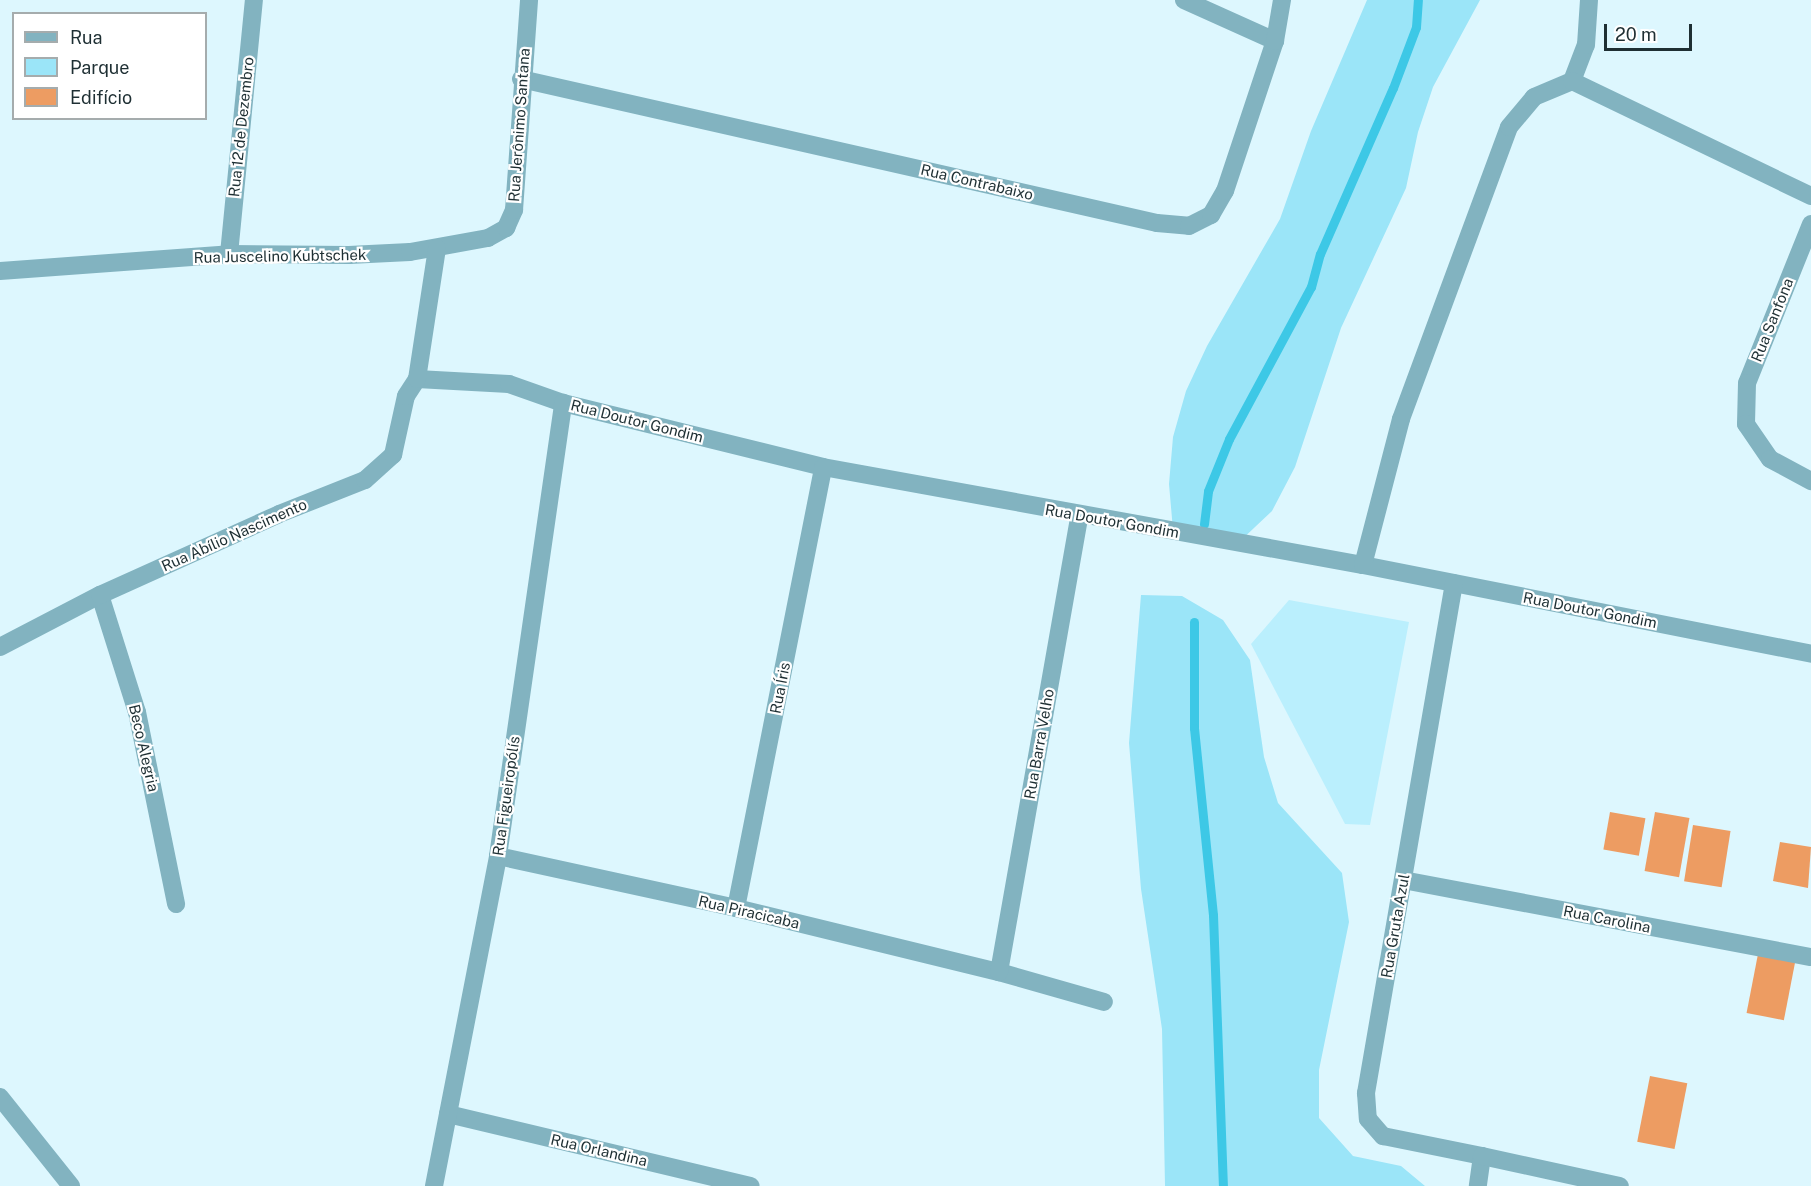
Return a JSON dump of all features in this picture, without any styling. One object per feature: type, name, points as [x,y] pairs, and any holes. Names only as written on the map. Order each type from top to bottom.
[{"type":"street","name":"Rua 12 de Dezembro","points":[[229,254],[254,0]]},
{"type":"street","name":"Rua Jerônimo Santana","points":[[488,238],[507,228],[514,210],[521,79],[529,0]]},
{"type":"street","points":[[1184,0],[1275,41]]},
{"type":"street","name":"Rua Contrabaixo","points":[[521,79],[1157,223],[1189,226],[1211,215],[1225,190],[1275,41],[1282,0]]},
{"type":"street","points":[[1363,565],[1401,419],[1509,127],[1534,97],[1572,81],[1586,45],[1589,0]]},
{"type":"street","points":[[1572,81],[1811,196]]},
{"type":"street","name":"Rua Sanfona","points":[[1811,224],[1747,383],[1746,424],[1770,459],[1811,481]]},
{"type":"street","name":"Rua Juscelino Kubtschek","points":[[0,271],[229,254],[348,255],[437,249],[488,238]]},
{"type":"street","name":"Rua Abílio Nascimento","points":[[0,647],[100,595],[279,514],[365,480],[393,455],[406,396],[417,379],[437,249]]},
{"type":"street","name":"Rua Doutor Gondim","points":[[417,379],[509,384],[563,403],[823,467],[1078,516],[1363,565],[1811,654]]},
{"type":"street","name":"Rua Figueiropólís","points":[[434,1186],[498,855],[563,403]]},
{"type":"street","name":"Rua Íris","points":[[736,908],[823,467]]},
{"type":"street","name":"Rua Barra Velho","points":[[999,972],[1078,516]]},
{"type":"street","name":"Rua Gruta Azul","points":[[1454,583],[1366,1093],[1368,1119],[1383,1136],[1620,1186]]},
{"type":"street","name":"Beco Alegria","points":[[100,595],[137,712],[176,904]]},
{"type":"street","name":"Rua Piracicaba","points":[[498,855],[736,908],[999,972],[1104,1002]]},
{"type":"street","name":"Rua Carolina","points":[[1403,880],[1811,957]]},
{"type":"street","points":[[0,1097],[71,1186]]},
{"type":"street","name":"Rua Orlandina","points":[[448,1114],[751,1186]]},
{"type":"street","points":[[1478,1186],[1482,1156]]},
{"type":"shaded area","points":[[1289,600],[1409,622],[1370,825],[1345,824],[1251,644]]},
{"type":"green space","points":[[1367,0],[1480,0],[1433,87],[1418,132],[1406,188],[1341,328],[1295,467],[1272,511],[1237,544],[1173,530],[1169,484],[1173,437],[1186,391],[1207,346],[1280,219],[1311,131]]},
{"type":"green space","points":[[1141,595],[1182,596],[1223,620],[1250,660],[1264,757],[1278,803],[1342,873],[1349,922],[1319,1070],[1319,1118],[1353,1156],[1401,1166],[1425,1186],[1165,1186],[1162,1029],[1141,889],[1129,743]]},
{"type":"building","points":[[1610,812],[1645,818],[1639,856],[1603,849]]},
{"type":"building","points":[[1655,812],[1689,818],[1679,877],[1645,871]]},
{"type":"building","points":[[1693,825],[1731,831],[1722,887],[1684,881]]},
{"type":"building","points":[[1780,842],[1811,847],[1808,888],[1773,881]]},
{"type":"building","points":[[1758,954],[1795,961],[1784,1020],[1747,1013]]},
{"type":"building","points":[[1650,1076],[1687,1083],[1675,1149],[1637,1142]]},
{"type":"waterway","points":[[1204,524],[1208,491],[1229,439],[1311,287],[1320,254],[1393,88],[1416,27],[1418,0]]},
{"type":"waterway","points":[[1194,622],[1194,728],[1213,915],[1223,1186]]}]
